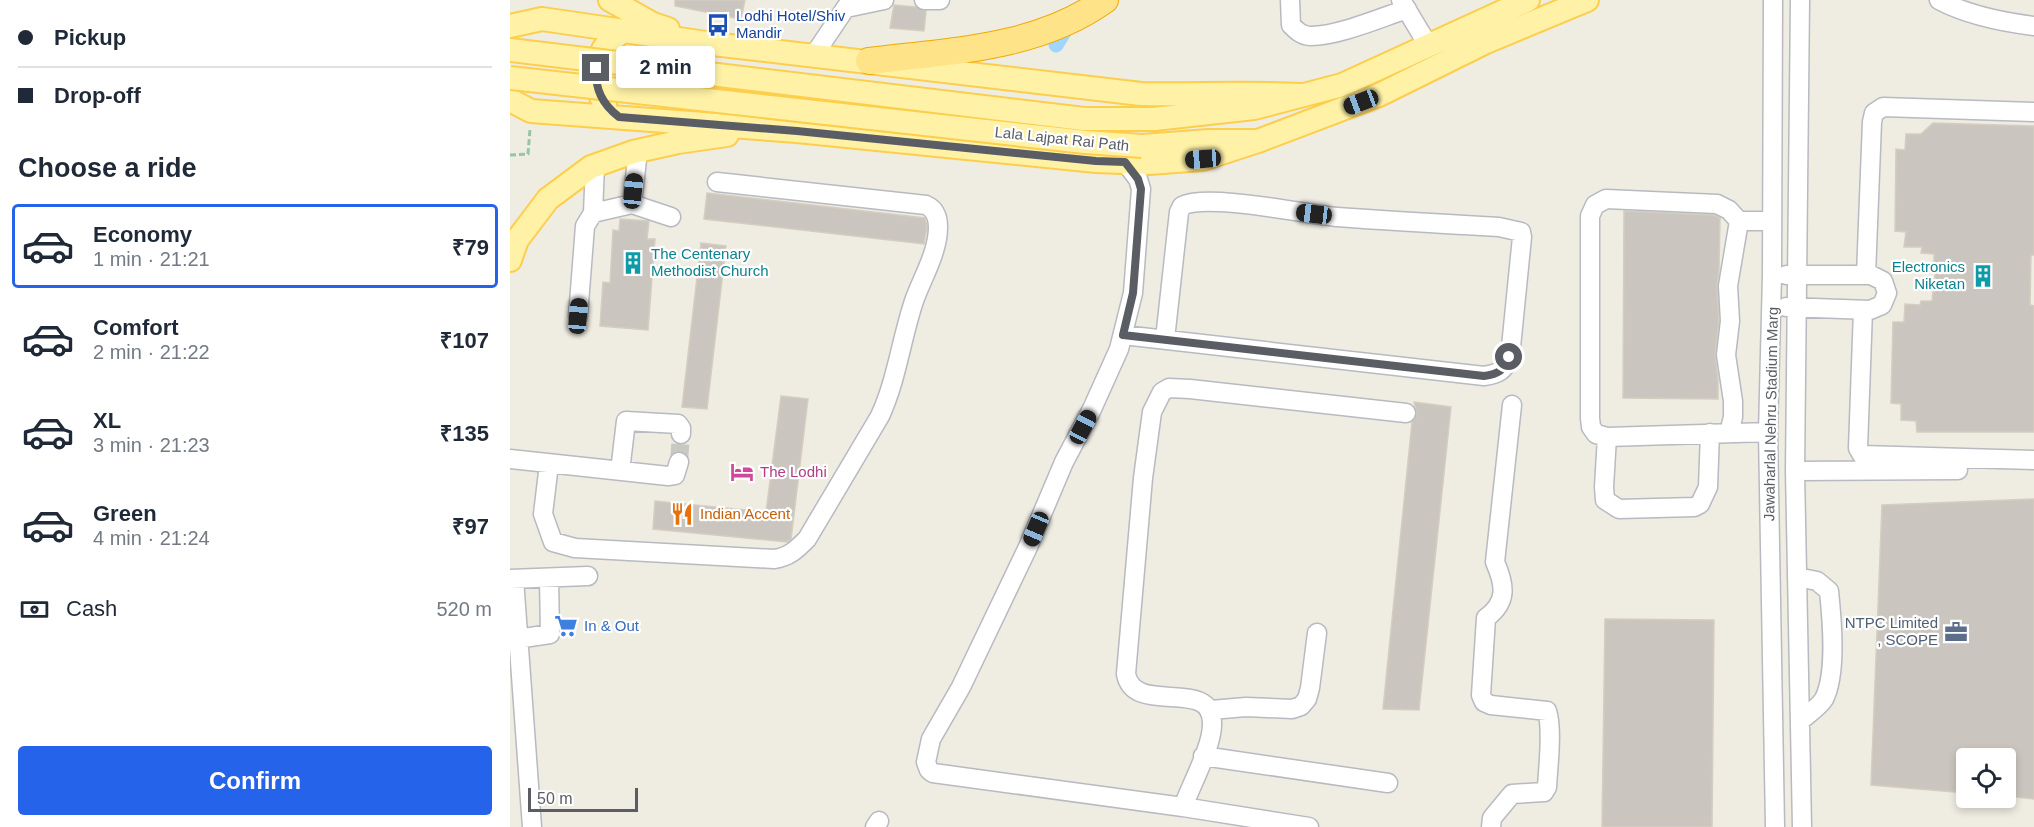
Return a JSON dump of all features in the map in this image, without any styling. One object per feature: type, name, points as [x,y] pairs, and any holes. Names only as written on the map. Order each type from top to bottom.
[{"type":"highway","points":[[869,61],[996,46],[1055,27],[1094,8],[1105,0]]},
{"type":"main road","points":[[610,0],[653,24],[714,44]]},
{"type":"main road","name":"Lala Lajpat Rai Path","points":[[510,50],[1084,119],[1154,119],[1254,108],[1342,85],[1528,0]]},
{"type":"main road","name":"Lala Lajpat Rai Path","points":[[510,78],[1085,142],[1142,146],[1209,141],[1258,141],[1379,95],[1486,42],[1587,0]]},
{"type":"main road","points":[[510,26],[542,19],[714,44],[1141,94],[1198,95],[1249,92],[1301,95]]},
{"type":"main road","points":[[619,117],[600,96],[595,77],[598,58],[608,42],[624,31]]},
{"type":"main road","points":[[510,100],[531,111],[797,131],[1096,161],[1149,163],[1203,159],[1258,141]]},
{"type":"main road","points":[[510,260],[518,240],[548,199],[595,165],[638,151],[709,136],[797,131]]},
{"type":"street","points":[[814,55],[849,4],[885,0]]},
{"type":"street","points":[[924,0],[940,0]]},
{"type":"street","points":[[1290,0],[1291,25],[1298,33],[1310,36],[1335,32],[1404,5],[1428,45]]},
{"type":"street","name":"Jawaharlal Nehru Stadium Marg","points":[[1773,0],[1772,307],[1768,432],[1775,827]]},
{"type":"street","name":"Jawaharlal Nehru Stadium Marg","points":[[1800,0],[1795,471],[1802,827]]},
{"type":"street","points":[[1939,0],[1952,7],[2014,24],[2034,26]]},
{"type":"street","points":[[1866,275],[1874,113],[1883,107],[2034,112]]},
{"type":"street","points":[[632,204],[638,151]]},
{"type":"street","points":[[1125,162],[1138,179],[1141,189],[1133,293],[1119,349],[1092,409],[1064,462],[1029,547],[961,687],[931,739],[926,762],[933,773],[1183,807],[1309,827]]},
{"type":"street","points":[[578,316],[585,226],[593,213],[595,165]]},
{"type":"street","points":[[549,464],[543,514],[553,542],[585,549],[774,560],[794,552],[807,539],[880,416],[890,395],[913,303],[933,252],[938,218],[932,208],[926,205],[717,182]]},
{"type":"street","points":[[1768,432],[1606,437],[1596,434],[1591,427],[1590,418],[1590,216],[1595,205],[1606,199],[1717,204],[1729,210],[1739,221],[1772,221]]},
{"type":"street","points":[[1123,335],[1484,376],[1498,374],[1506,366],[1509,357],[1521,232],[1499,227],[1334,216],[1198,201],[1188,203],[1182,206],[1179,212],[1165,339]]},
{"type":"street","points":[[593,213],[632,204],[671,217]]},
{"type":"street","points":[[1729,433],[1733,417],[1733,401],[1726,355],[1730,321],[1728,286],[1739,221]]},
{"type":"street","points":[[1772,275],[1866,275],[1880,278],[1885,284],[1887,293],[1884,301],[1878,307],[1863,310],[1772,307]]},
{"type":"street","points":[[1863,310],[1858,448],[1862,455],[2034,460]]},
{"type":"street","points":[[1183,807],[1210,740],[1213,724],[1211,710],[1197,700],[1134,690],[1128,683],[1126,674],[1143,478],[1152,412],[1156,400],[1162,392],[1169,388],[1190,389],[1406,412]]},
{"type":"street","points":[[1491,827],[1492,818],[1512,794],[1544,792],[1547,787],[1549,746],[1547,711],[1491,705],[1484,702],[1481,695],[1486,618],[1499,607],[1502,599],[1502,578],[1495,562],[1512,405]]},
{"type":"street","points":[[620,471],[626,420],[678,424],[681,434]]},
{"type":"street","points":[[1606,437],[1604,487],[1605,500],[1610,504],[1619,509],[1694,507],[1705,498],[1708,487],[1710,433]]},
{"type":"street","points":[[510,459],[668,476],[675,475],[679,462]]},
{"type":"street","points":[[1795,471],[1873,472],[2034,468]]},
{"type":"street","points":[[532,827],[514,639],[512,579],[588,576]]},
{"type":"street","points":[[1797,577],[1817,581],[1829,591],[1832,622],[1830,678],[1823,701],[1800,721]]},
{"type":"street","points":[[514,639],[550,634],[549,578]]},
{"type":"street","points":[[1211,710],[1246,707],[1292,709],[1301,706],[1307,699],[1310,688],[1317,633]]},
{"type":"street","points":[[1203,756],[1388,783]]},
{"type":"building","points":[[675,0],[745,0],[741,19],[675,6]]},
{"type":"building","points":[[894,5],[916,7],[926,11],[924,31],[890,28]]},
{"type":"building","name":"Electronics Niketan","points":[[1933,123],[2034,126],[2034,255],[2031,255],[2030,305],[2034,306],[2034,432],[1917,432],[1916,421],[1901,420],[1901,404],[1891,403],[1893,322],[1904,322],[1905,304],[1920,305],[1921,301],[1932,301],[1936,266],[1934,265],[1934,254],[1921,253],[1922,247],[1904,247],[1906,232],[1895,231],[1896,149],[1905,150],[1906,134],[1921,134]]},
{"type":"building","points":[[707,193],[925,218],[927,227],[924,244],[704,219]]},
{"type":"building","points":[[1624,211],[1714,215],[1720,218],[1717,286],[1719,321],[1715,354],[1718,399],[1623,398]]},
{"type":"building","name":"The Centenary Methodist Church","points":[[620,219],[649,221],[647,239],[655,239],[648,330],[600,326],[603,282],[610,283],[613,230],[619,231]]},
{"type":"building","points":[[701,243],[726,246],[707,409],[682,407]]},
{"type":"building","points":[[781,396],[808,399],[791,539],[787,542],[653,529],[655,501],[766,512]]},
{"type":"building","points":[[1414,402],[1451,407],[1419,710],[1383,709],[1412,422],[1417,414]]},
{"type":"building","name":"NTPC Limited , SCOPE","points":[[2034,499],[2034,799],[2016,797],[2016,748],[1956,748],[1956,792],[1871,785],[1882,505]]},
{"type":"building","points":[[1605,619],[1714,620],[1712,827],[1602,827]]},
{"type":"waterway","points":[[1056,45],[1070,22]]},
{"type":"tunnel","points":[[679,462],[681,434]]},
{"type":"place","name":"Lodhi Hotel/Shiv Mandir","points":[[718,25]]},
{"type":"place","name":"The Centenary Methodist Church","points":[[633,263]]},
{"type":"place","name":"Electronics Niketan","points":[[1983,276]]},
{"type":"place","name":"The Lodhi","points":[[742,472]]},
{"type":"place","name":"Indian Accent","points":[[682,514]]},
{"type":"place","name":"In & Out","points":[[566,626]]},
{"type":"place","name":"NTPC Limited , SCOPE","points":[[1956,632]]},
{"type":"route","points":[[596,68],[595,77],[600,96],[611,111],[619,117],[797,131],[1125,162],[1138,179],[1141,189],[1133,293],[1123,335],[1484,376],[1498,374],[1506,366],[1509,357]]}]
